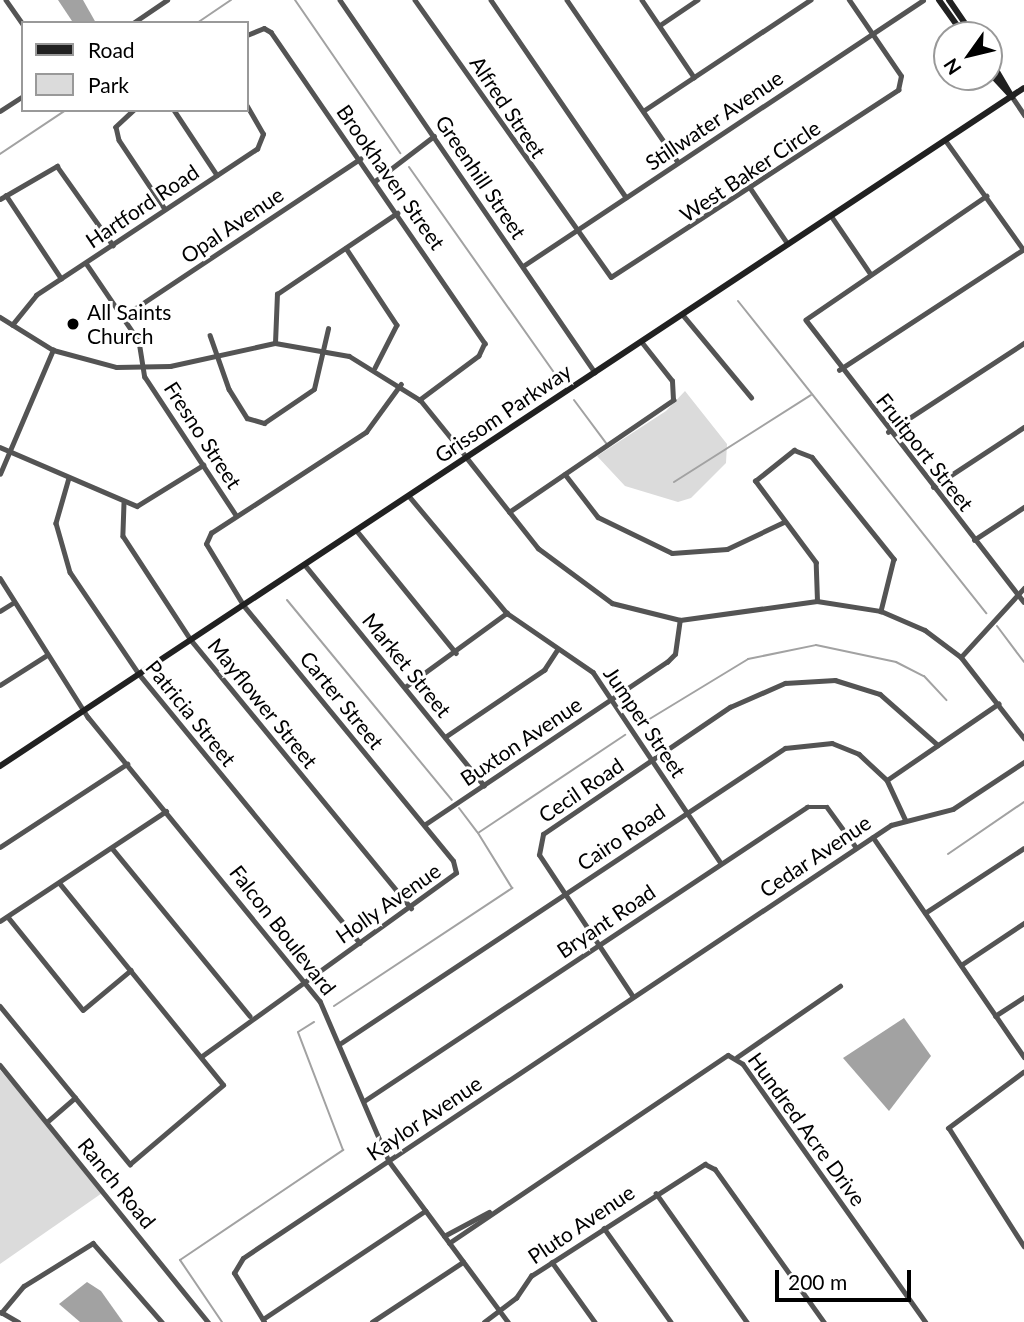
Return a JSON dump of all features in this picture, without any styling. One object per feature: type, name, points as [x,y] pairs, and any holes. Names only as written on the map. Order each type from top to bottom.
[{"type":"main road","points":[[939,0],[954,21]]},
{"type":"main road","points":[[949,0],[963,21]]},
{"type":"main road","points":[[1003,82],[1012,97]]},
{"type":"main road","points":[[1003,87],[1012,97]]},
{"type":"main road","name":"Grissom Parkway","points":[[0,766],[1024,88]]},
{"type":"street","points":[[6,0],[21,21]]},
{"type":"street","points":[[136,21],[167,0]]},
{"type":"street","name":"Greenhill Street","points":[[340,0],[596,373]]},
{"type":"street","name":"Alfred Street","points":[[415,0],[574,232]]},
{"type":"street","points":[[491,0],[626,197]]},
{"type":"street","points":[[567,0],[678,162]]},
{"type":"street","points":[[642,0],[694,77]]},
{"type":"street","points":[[660,25],[697,0]]},
{"type":"street","points":[[643,111],[810,0]]},
{"type":"street","name":"West Baker Circle","points":[[574,232],[604,273],[617,276],[898,90],[901,76],[849,0]]},
{"type":"street","name":"Stillwater Avenue","points":[[523,266],[923,0]]},
{"type":"street","name":"Brookhaven Street","points":[[248,35],[264,28],[360,159],[479,330],[484,349],[420,400]]},
{"type":"street","points":[[0,111],[21,97]]},
{"type":"street","points":[[1012,97],[1024,114]]},
{"type":"street","name":"Hartford Road","points":[[12,325],[28,303],[61,278],[262,145],[263,134],[248,108]]},
{"type":"street","points":[[132,112],[116,127],[165,209]]},
{"type":"street","points":[[175,112],[217,175]]},
{"type":"street","points":[[375,181],[434,136]]},
{"type":"street","points":[[839,370],[1024,249],[946,141]]},
{"type":"street","name":"Opal Avenue","points":[[122,317],[360,159]]},
{"type":"street","points":[[0,199],[57,166],[113,245]]},
{"type":"street","points":[[751,189],[788,245]]},
{"type":"street","points":[[6,195],[61,278]]},
{"type":"street","points":[[832,217],[870,273],[987,196]]},
{"type":"street","points":[[275,343],[277,294],[397,213]]},
{"type":"street","points":[[346,248],[397,326],[375,368]]},
{"type":"street","name":"Fresno Street","points":[[86,263],[139,341],[144,367],[236,515]]},
{"type":"street","name":"Fruitport Street","points":[[870,273],[806,320],[839,370],[1024,602]]},
{"type":"street","points":[[683,315],[751,397]]},
{"type":"street","points":[[0,317],[53,350],[87,362],[144,367],[275,343],[324,348],[375,368],[420,400],[546,555],[588,590],[680,620],[817,601],[881,611],[925,630],[961,657],[1024,738]]},
{"type":"street","points":[[210,335],[216,354],[247,418],[264,423],[314,389],[328,329]]},
{"type":"street","points":[[509,512],[673,400],[672,382],[642,343]]},
{"type":"street","points":[[888,432],[1024,343]]},
{"type":"street","points":[[0,474],[53,350]]},
{"type":"street","points":[[236,515],[366,432],[401,384]]},
{"type":"street","points":[[933,487],[1024,427]]},
{"type":"street","points":[[0,447],[124,503],[146,502],[203,465]]},
{"type":"street","points":[[817,601],[816,563],[755,481],[794,450],[812,457],[894,559],[881,611]]},
{"type":"street","points":[[565,474],[598,517],[671,553],[727,550],[784,522]]},
{"type":"street","name":"Patricia Street","points":[[69,478],[56,523],[63,557],[139,674],[359,943]]},
{"type":"street","name":"Jumper Street","points":[[410,496],[507,613],[557,650],[593,672],[721,863]]},
{"type":"street","name":"Mayflower Street","points":[[124,503],[123,536],[191,640],[411,908]]},
{"type":"street","points":[[974,540],[1024,507]]},
{"type":"street","name":"Carter Street","points":[[236,515],[206,544],[243,605],[424,825],[456,873]]},
{"type":"street","points":[[357,531],[456,653]]},
{"type":"street","name":"Market Street","points":[[305,565],[484,785]]},
{"type":"street","name":"Falcon Boulevard","points":[[0,578],[13,603],[84,711],[304,980],[341,1043],[389,1161],[508,1322]]},
{"type":"street","points":[[961,657],[1017,593],[1024,589]]},
{"type":"street","points":[[0,611],[13,603]]},
{"type":"street","points":[[405,687],[456,653],[507,613]]},
{"type":"street","name":"Buxton Avenue","points":[[424,825],[675,654],[680,620]]},
{"type":"street","points":[[445,737],[544,670],[557,650]]},
{"type":"street","points":[[0,685],[47,654]]},
{"type":"street","name":"Cecil Road","points":[[565,893],[536,845],[542,834],[755,693],[812,679],[880,694],[938,745]]},
{"type":"street","points":[[887,780],[998,704]]},
{"type":"street","name":"Cairo Road","points":[[341,1043],[770,756],[802,743],[845,747],[887,780],[906,821]]},
{"type":"street","name":"Cedar Avenue","points":[[633,997],[873,837],[906,821],[953,809],[1024,762]]},
{"type":"street","points":[[0,847],[127,764]]},
{"type":"street","name":"Bryant Road","points":[[364,1101],[814,804],[834,813],[856,848]]},
{"type":"street","points":[[0,921],[166,811]]},
{"type":"street","points":[[873,837],[1024,1058]]},
{"type":"street","points":[[112,848],[250,1016]]},
{"type":"street","points":[[925,913],[1024,848]]},
{"type":"street","name":"Holly Avenue","points":[[202,1056],[250,1016],[411,908],[456,873]]},
{"type":"street","points":[[0,1006],[131,1164],[223,1085],[59,883]]},
{"type":"street","points":[[565,893],[633,997]]},
{"type":"street","points":[[8,916],[83,1010],[131,970]]},
{"type":"street","points":[[961,965],[1024,923]]},
{"type":"street","points":[[737,1057],[839,986]]},
{"type":"street","name":"Kaylor Avenue","points":[[263,1321],[235,1268],[633,997]]},
{"type":"street","points":[[995,1016],[1024,998]]},
{"type":"street","name":"Hundred Acre Drive","points":[[449,1243],[490,1212],[719,1058],[737,1057],[926,1322]]},
{"type":"street","name":"Ranch Road","points":[[0,1065],[208,1322]]},
{"type":"street","points":[[1024,1072],[957,1118],[949,1134],[1024,1246]]},
{"type":"street","points":[[47,1122],[75,1098]]},
{"type":"street","name":"Pluto Avenue","points":[[484,1322],[500,1311],[552,1262],[705,1164],[715,1169],[824,1322]]},
{"type":"street","points":[[656,1193],[747,1322]]},
{"type":"street","points":[[263,1321],[425,1211]]},
{"type":"street","name":"Hundred Acre Drive","points":[[444,1236],[490,1212]]},
{"type":"street","points":[[604,1228],[671,1322]]},
{"type":"street","points":[[18,1322],[1,1312],[24,1286],[93,1243],[162,1322]]},
{"type":"street","points":[[372,1322],[463,1262]]},
{"type":"street","points":[[552,1262],[595,1322]]},
{"type":"green space","points":[[685,391],[727,444],[726,463],[691,498],[678,502],[625,486],[597,456],[666,411]]},
{"type":"green space","points":[[0,1070],[105,1191],[0,1264]]},
{"type":"shaded area","points":[[58,0],[83,0],[95,21],[72,21]]},
{"type":"shaded area","points":[[904,1018],[931,1056],[889,1111],[843,1058]]},
{"type":"shaded area","points":[[87,1282],[101,1291],[123,1322],[80,1322],[59,1304]]},
{"type":"waterway","points":[[200,21],[231,0]]},
{"type":"waterway","points":[[295,0],[400,153]]},
{"type":"waterway","points":[[0,154],[63,112]]},
{"type":"waterway","points":[[409,167],[559,380]]},
{"type":"waterway","points":[[738,301],[986,613]]},
{"type":"waterway","points":[[674,482],[811,395]]},
{"type":"waterway","points":[[574,400],[606,443]]},
{"type":"waterway","points":[[287,600],[452,800]]},
{"type":"waterway","points":[[997,626],[1024,662]]},
{"type":"waterway","points":[[638,726],[748,659],[816,645],[896,662],[924,676],[946,700]]},
{"type":"waterway","points":[[334,1006],[512,888],[478,833],[625,735]]},
{"type":"waterway","points":[[948,854],[1024,802]]},
{"type":"waterway","points":[[459,808],[477,832]]},
{"type":"waterway","points":[[222,1322],[180,1260],[343,1150],[298,1032],[314,1022]]},
{"type":"place","name":"All Saints Church","points":[[73,324]]}]
